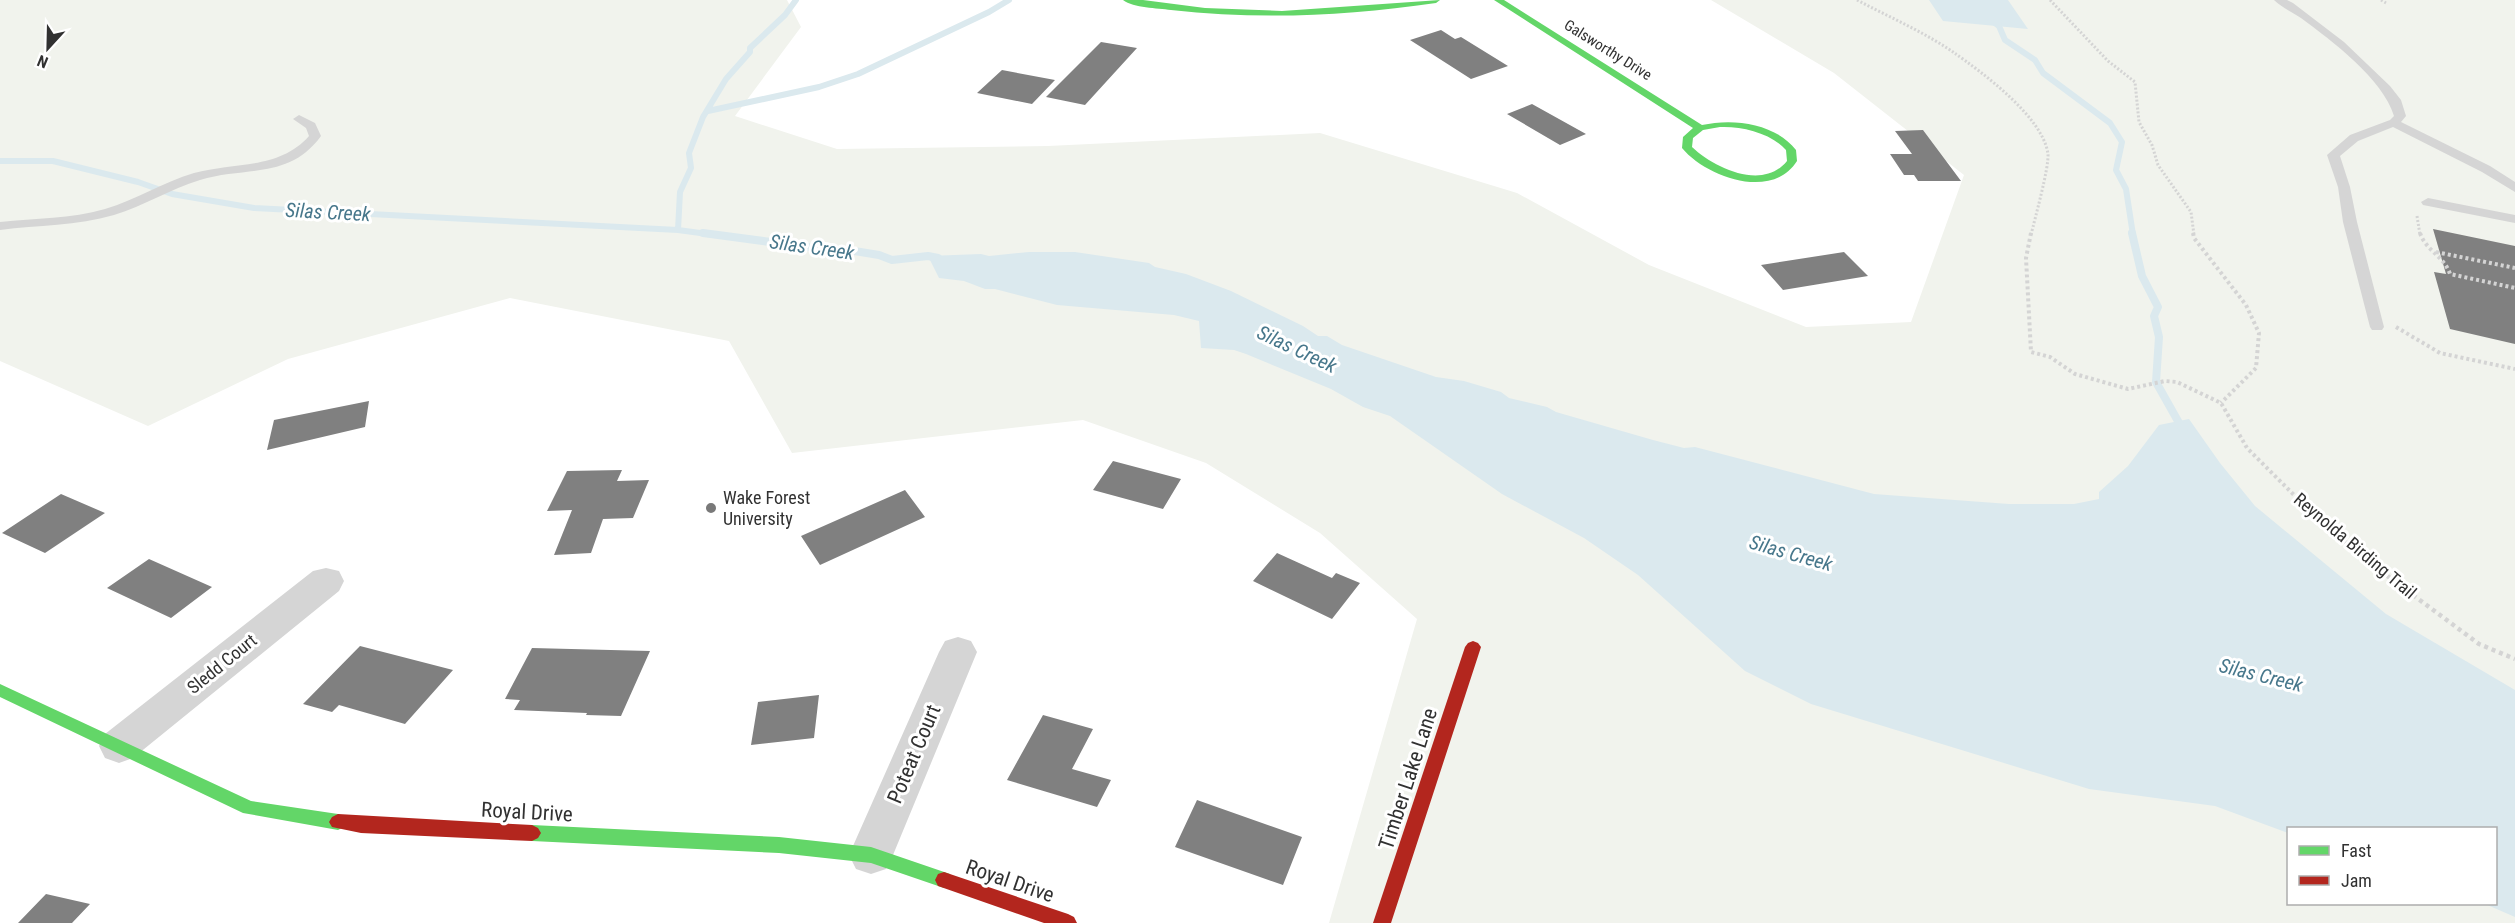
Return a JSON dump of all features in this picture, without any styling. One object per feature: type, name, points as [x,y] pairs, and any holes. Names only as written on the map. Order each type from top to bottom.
[{"type":"street","points":[[1127,0],[1176,9],[1282,15],[1358,12],[1436,0]]},
{"type":"street","name":"Galsworthy Drive","points":[[1498,0],[1700,128]]},
{"type":"street","points":[[1727,124],[1759,129],[1784,142],[1793,158],[1790,165],[1783,171],[1771,175],[1739,176],[1715,170],[1696,160],[1687,148],[1688,136],[1700,128],[1727,124]]},
{"type":"street","name":"Sledd Court","points":[[119,746],[326,581]]},
{"type":"street","name":"Timber Lake Lane","points":[[1382,923],[1473,647]]},
{"type":"street","name":"Poteat Court","points":[[871,855],[958,652]]},
{"type":"street","name":"Royal Drive","points":[[0,690],[249,808],[361,825],[779,845],[871,855],[1068,923]]},
{"type":"lane","points":[[2279,0],[2288,3],[2305,15],[2372,75],[2394,99],[2400,116],[2394,123],[2354,138],[2333,155],[2344,187],[2350,222],[2377,324]]},
{"type":"lane","points":[[0,226],[109,212],[201,175],[280,162],[298,155],[309,146],[315,136],[311,126],[299,119]]},
{"type":"lane","points":[[2394,123],[2486,169],[2515,188]]},
{"type":"lane","points":[[2426,207],[2515,219]]},
{"type":"path","points":[[1857,0],[1922,34],[1976,69],[2023,111],[2042,135],[2048,156],[2026,258],[2031,352],[2050,357],[2075,374],[2128,389],[2165,381],[2177,381],[2221,403],[2256,368],[2259,333],[2246,305],[2194,238],[2191,213],[2158,165],[2152,145],[2139,122],[2135,82],[2108,61],[2050,0]]},
{"type":"path","points":[[2381,0],[2386,3]]},
{"type":"path","points":[[2426,207],[2416,210],[2419,232],[2427,248],[2515,268]]},
{"type":"path","points":[[2433,251],[2446,263],[2450,274],[2515,288]]},
{"type":"path","points":[[2377,324],[2404,330],[2440,353],[2467,361],[2515,369]]},
{"type":"path","name":"Reynolda Birding Trail","points":[[2221,403],[2247,448],[2311,512],[2378,569],[2479,644],[2515,659]]},
{"type":"shaded area","points":[[0,0],[787,0],[801,27],[735,116],[837,149],[1048,146],[1320,133],[1517,193],[1649,265],[1806,327],[1911,322],[1964,175],[1834,73],[1711,0],[2515,0],[2515,923],[1329,923],[1417,619],[1320,533],[1206,463],[1083,420],[792,453],[729,341],[510,298],[288,359],[148,426],[0,361]]},
{"type":"water","points":[[1929,0],[2008,0],[2028,29],[1943,21]]},
{"type":"water","points":[[1029,252],[1075,252],[1149,263],[1155,267],[1186,274],[1231,291],[1303,326],[1318,336],[1327,336],[1342,345],[1436,377],[1464,381],[1501,392],[1509,398],[1547,407],[1556,412],[1653,440],[1684,448],[1695,447],[1874,494],[2009,504],[2074,504],[2099,499],[2099,492],[2128,466],[2159,425],[2189,419],[2220,463],[2255,506],[2386,614],[2515,690],[2515,917],[2487,905],[2497,905],[2497,827],[2287,827],[2287,833],[2215,806],[2089,789],[1811,704],[1745,671],[1638,575],[1584,538],[1502,494],[1390,416],[1363,407],[1331,389],[1246,354],[1234,350],[1201,348],[1199,321],[1174,315],[1057,305],[995,289],[985,289],[964,281],[939,278],[928,256],[981,254],[989,256]]},
{"type":"building","points":[[1441,30],[1455,39],[1461,37],[1508,66],[1471,79],[1410,40]]},
{"type":"building","points":[[1101,42],[1137,48],[1085,105],[1046,97]]},
{"type":"building","points":[[1002,70],[1055,80],[1032,104],[977,93]]},
{"type":"building","points":[[1532,104],[1586,134],[1560,145],[1507,114]]},
{"type":"building","points":[[1923,130],[1961,181],[1918,181],[1914,175],[1904,175],[1890,154],[1912,154],[1895,131]]},
{"type":"building","points":[[2433,229],[2515,246],[2515,344],[2450,329],[2434,272],[2446,274]]},
{"type":"building","points":[[1844,252],[1868,276],[1783,290],[1761,265]]},
{"type":"building","points":[[369,401],[365,427],[267,450],[274,420]]},
{"type":"building","points":[[1113,461],[1181,479],[1163,509],[1093,490]]},
{"type":"building","points":[[622,470],[617,481],[649,480],[633,518],[603,519],[591,553],[554,555],[572,510],[547,511],[567,471]]},
{"type":"building","points":[[905,490],[925,517],[820,565],[801,536]]},
{"type":"building","points":[[61,494],[105,513],[45,553],[2,533]]},
{"type":"building","points":[[1277,553],[1332,578],[1336,573],[1360,583],[1332,619],[1253,581]]},
{"type":"building","points":[[149,559],[212,587],[171,618],[107,588]]},
{"type":"building","points":[[360,646],[453,670],[405,724],[339,705],[332,712],[303,704]]},
{"type":"building","points":[[532,648],[650,651],[621,716],[514,710],[520,700],[505,699]]},
{"type":"building","points":[[819,695],[814,738],[751,745],[758,702]]},
{"type":"building","points":[[1043,715],[1093,729],[1072,769],[1111,780],[1097,807],[1007,780]]},
{"type":"building","points":[[1197,800],[1302,837],[1283,885],[1175,847]]},
{"type":"building","points":[[46,894],[90,904],[72,923],[18,923]]},
{"type":"waterway","points":[[678,230],[680,192],[691,168],[689,153],[703,117],[726,79],[750,52],[750,48],[785,15],[796,0]]},
{"type":"waterway","points":[[708,111],[819,87],[858,74],[989,12],[1009,0]]},
{"type":"waterway","points":[[1991,20],[1999,26],[2005,40],[2035,60],[2043,73],[2110,123],[2122,142],[2116,170],[2126,189],[2133,235]]},
{"type":"waterway","name":"Silas Creek","points":[[0,161],[53,161],[138,182],[172,194],[254,208],[678,230]]},
{"type":"waterway","name":"Silas Creek","points":[[678,230],[715,235]]},
{"type":"waterway","name":"Silas Creek","points":[[703,233],[823,249],[848,250],[879,255],[892,260],[928,256],[938,258]]},
{"type":"waterway","points":[[2132,233],[2142,276],[2158,307],[2154,316],[2159,337],[2156,382],[2183,430]]},
{"type":"traffic: fast","points":[[1127,0],[1205,11],[1282,14],[1358,10],[1436,0]]},
{"type":"traffic: fast","points":[[1498,0],[1700,128],[1727,124],[1755,129],[1777,137],[1785,143],[1791,150],[1793,159],[1785,170],[1772,176],[1759,179],[1732,175],[1706,164],[1687,148],[1688,137],[1700,128]]},
{"type":"traffic: fast","points":[[0,690],[249,808],[338,822]]},
{"type":"traffic: fast","points":[[532,833],[779,845],[871,855],[944,880]]},
{"type":"traffic: jam","points":[[1382,923],[1473,647]]},
{"type":"traffic: jam","points":[[338,822],[532,833]]},
{"type":"traffic: jam","points":[[944,880],[1068,923]]},
{"type":"place","name":"Wake Forest University","points":[[711,508]]}]
